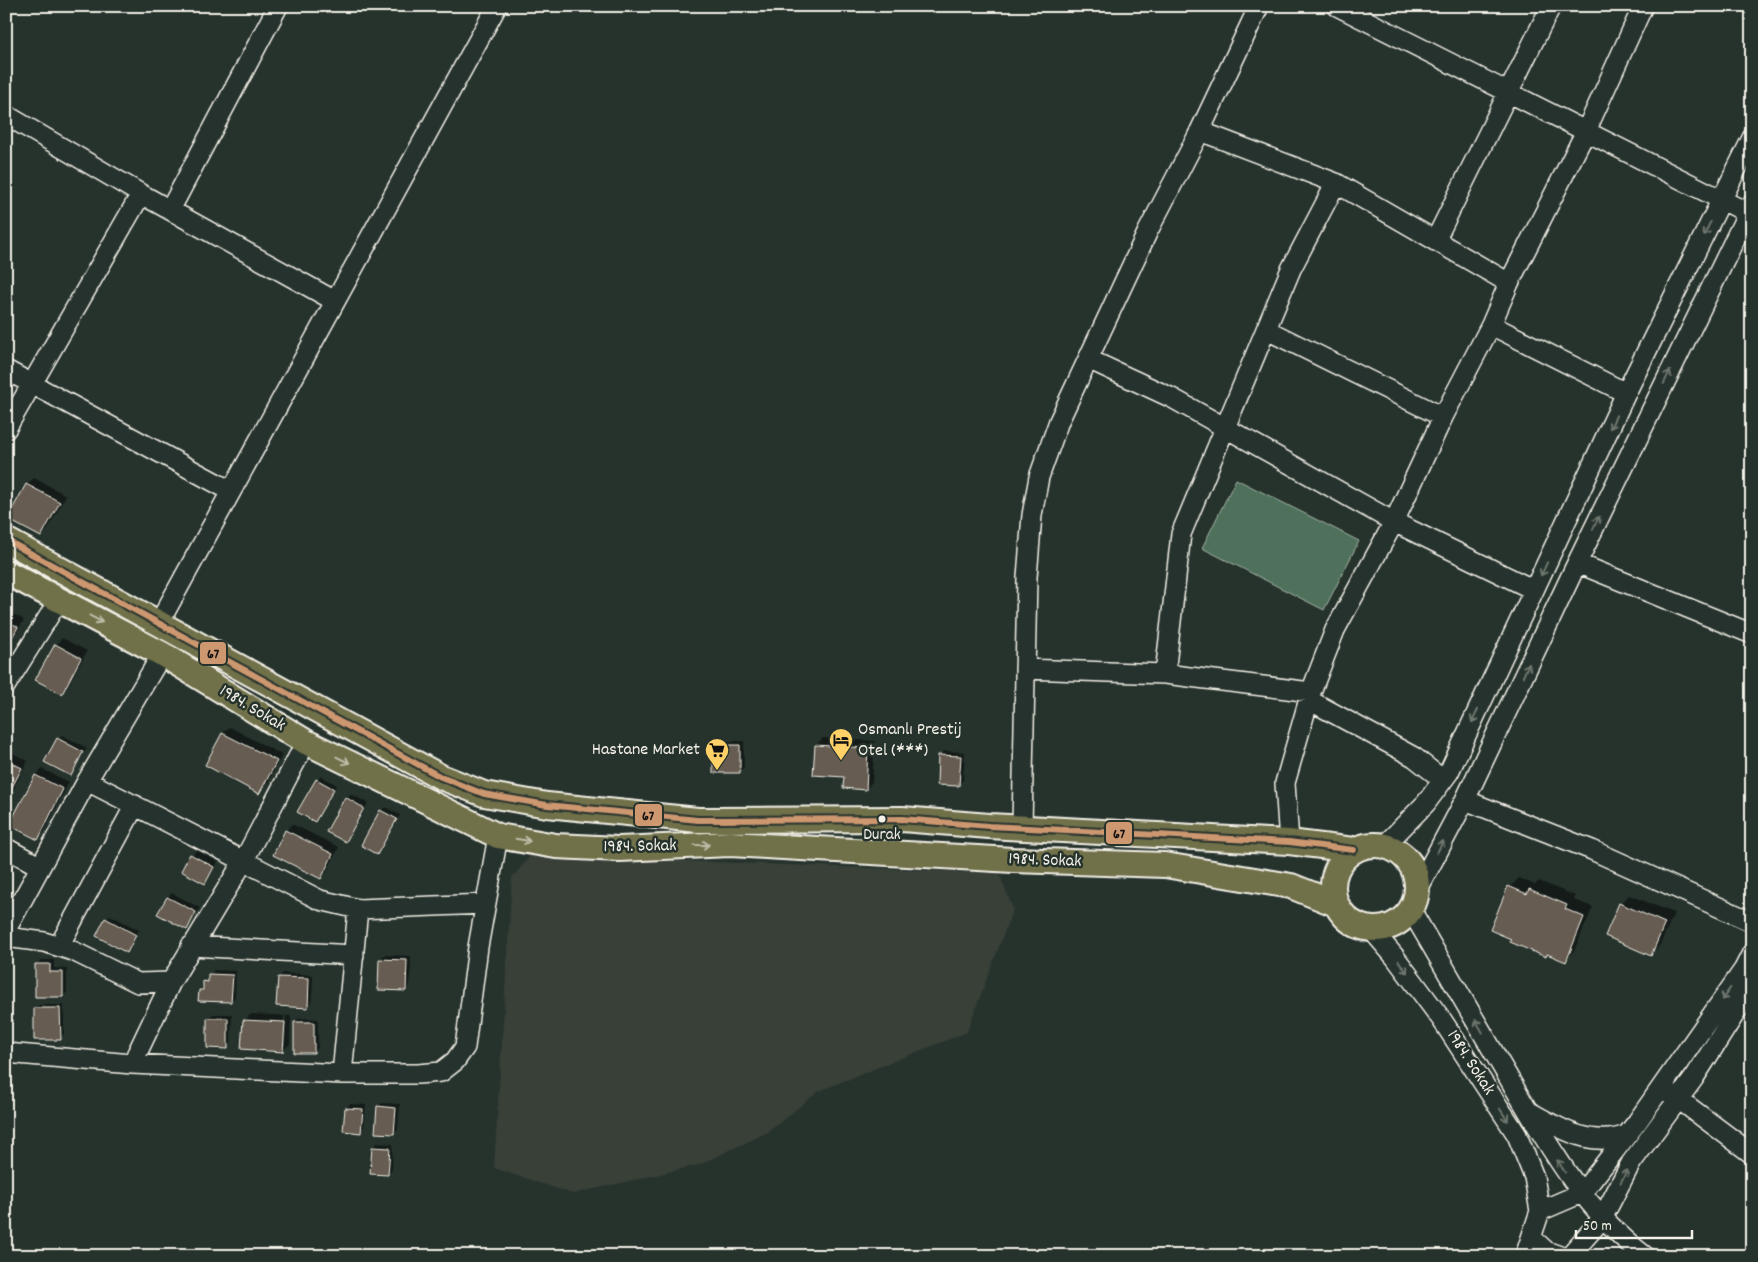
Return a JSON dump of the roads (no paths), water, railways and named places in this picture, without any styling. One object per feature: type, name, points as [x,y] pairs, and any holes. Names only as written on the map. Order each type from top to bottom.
[{"type":"main road","points":[[6,540],[441,778],[484,794],[547,805],[698,820],[902,818],[1022,827],[1289,842],[1354,850],[1374,845],[1384,846],[1398,852],[1409,862],[1414,871],[1414,900],[1396,924],[1386,928],[1372,929],[1357,926],[1348,920],[1336,904],[1333,894],[1335,874],[1339,864],[1354,850]]},
{"type":"main road","name":"1984. Sokak","points":[[6,572],[162,654],[306,742],[498,836],[556,846],[619,848],[730,844],[1013,860],[1165,864],[1291,886],[1336,904]]},
{"type":"main road","points":[[450,813],[462,786]]},
{"type":"street","points":[[170,210],[278,6]]},
{"type":"street","points":[[159,623],[497,6]]},
{"type":"street","points":[[1022,827],[1027,577],[1032,515],[1039,477],[1059,421],[1148,230],[1200,131],[1259,6]]},
{"type":"street","points":[[1337,6],[1722,199],[1750,208],[1577,562],[1466,800],[1414,900],[1528,1111],[1565,1173],[1602,1219],[1624,1240],[1645,1256]]},
{"type":"street","points":[[1435,240],[1551,6]]},
{"type":"street","points":[[1289,842],[1285,783],[1310,696],[1335,630],[1394,522],[1509,282],[1586,130],[1643,6]]},
{"type":"street","points":[[6,115],[141,194],[335,301]]},
{"type":"street","points":[[1200,131],[1336,184],[1509,282]]},
{"type":"street","points":[[1384,846],[1415,816],[1443,780],[1626,393],[1752,138]]},
{"type":"street","points":[[1165,674],[1181,534],[1291,269],[1336,184]]},
{"type":"street","points":[[6,428],[141,194]]},
{"type":"street","points":[[1490,325],[1626,393]]},
{"type":"street","points":[[1267,330],[1443,417]]},
{"type":"street","points":[[1088,359],[1172,398],[1394,522],[1534,590]]},
{"type":"street","points":[[6,370],[231,491]]},
{"type":"street","points":[[1577,562],[1752,634]]},
{"type":"street","points":[[6,685],[59,600]]},
{"type":"street","points":[[6,930],[87,780],[162,654]]},
{"type":"street","points":[[1025,669],[1165,674],[1310,696],[1414,757],[1443,780]]},
{"type":"street","points":[[132,1064],[170,982],[243,862],[306,742]]},
{"type":"street","points":[[87,780],[320,900],[358,909],[486,904]]},
{"type":"street","points":[[1466,800],[1592,850],[1752,922]]},
{"type":"street","points":[[58,946],[135,805]]},
{"type":"street","points":[[6,1053],[132,1064],[342,1074],[418,1074],[441,1072],[455,1061],[464,1047],[498,836]]},
{"type":"street","points":[[6,848],[39,866]]},
{"type":"street","points":[[342,1074],[358,909]]},
{"type":"street","name":"1984. Sokak","points":[[1372,929],[1395,956],[1442,1020],[1517,1135],[1534,1177],[1540,1211]]},
{"type":"street","points":[[6,937],[44,942],[73,951],[138,983],[170,982]]},
{"type":"street","points":[[191,946],[354,955]]},
{"type":"street","points":[[1560,1256],[1529,1247],[1540,1211],[1582,1193],[1662,1087],[1744,969],[1752,953]]},
{"type":"street","points":[[1569,1256],[1602,1219],[1631,1163],[1679,1099],[1752,987]]},
{"type":"street","points":[[1662,1087],[1752,1154]]},
{"type":"street","points":[[1528,1111],[1577,1136],[1610,1141],[1627,1135]]},
{"type":"place","name":"Osmanlı Prestij Otel (***)","points":[[841,761]]},
{"type":"place","name":"Hastane Market","points":[[717,771]]},
{"type":"place","name":"Durak","points":[[882,819]]}]
